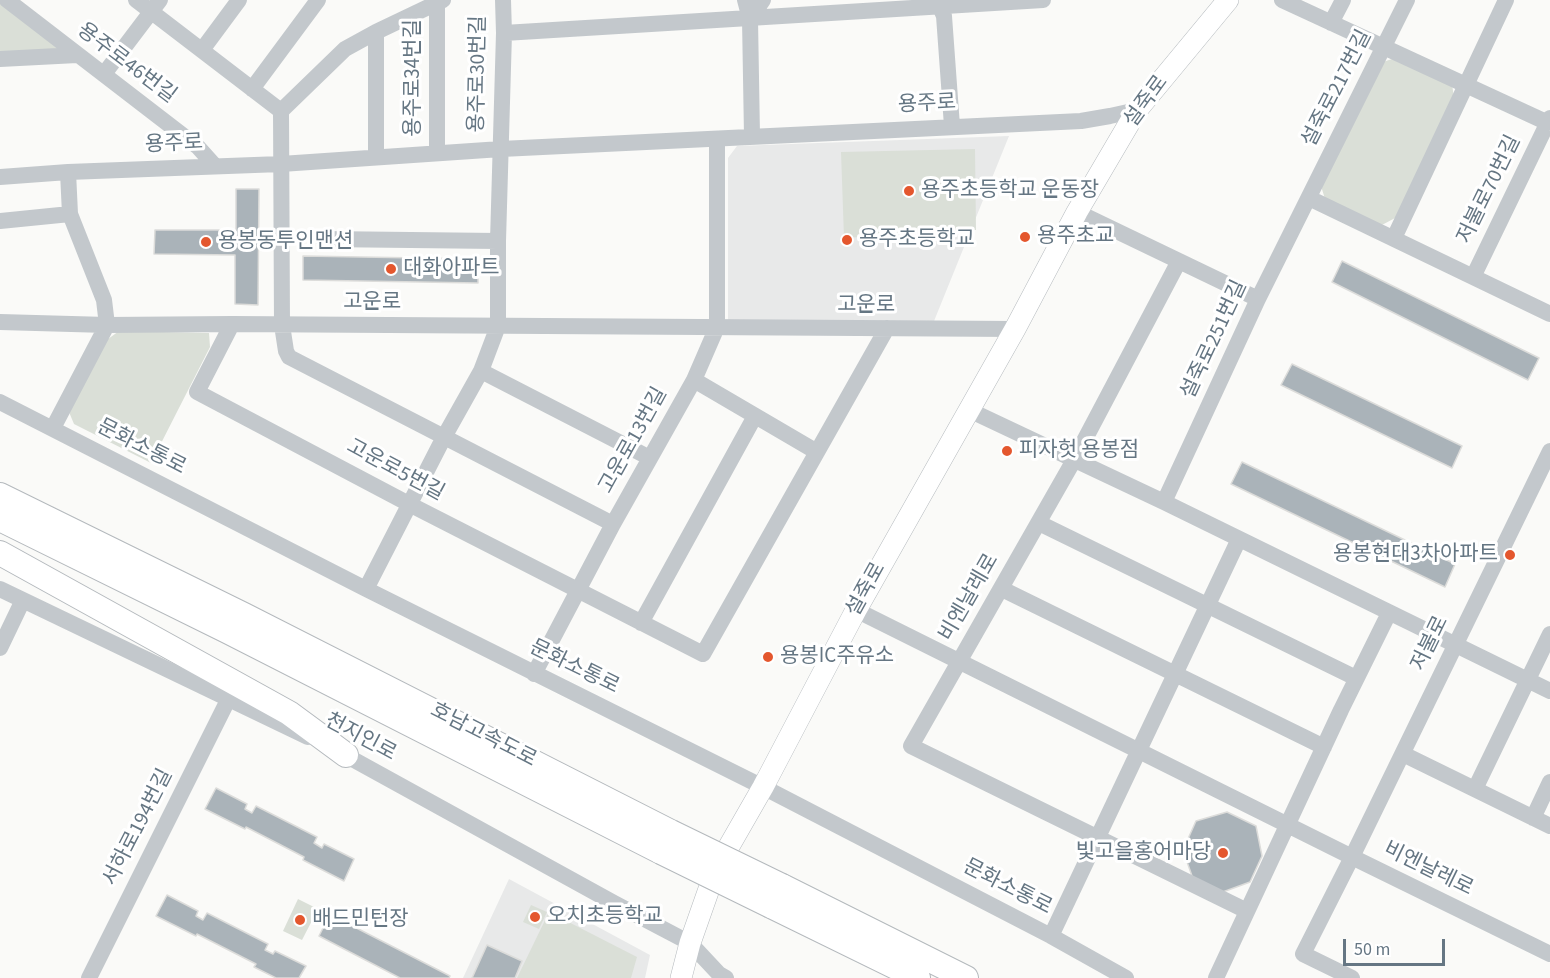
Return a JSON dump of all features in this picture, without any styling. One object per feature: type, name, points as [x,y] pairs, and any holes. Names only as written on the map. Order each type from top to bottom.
[{"type":"highway","name":"호남고속도로","points":[[0,495],[244,615],[666,842]]},
{"type":"highway","name":"호남고속도로","points":[[0,519],[777,896],[966,978]]},
{"type":"highway","points":[[0,553],[289,713],[346,755]]},
{"type":"highway","name":"호남고속도로","points":[[777,896],[918,978]]},
{"type":"main road","name":"설죽로","points":[[681,978],[690,943],[716,868],[763,787],[856,610],[1015,329],[1077,212],[1137,110],[1228,0]]},
{"type":"street","name":"용주로46번길","points":[[7,0],[198,147],[216,166]]},
{"type":"street","points":[[136,0],[156,6],[202,50],[281,111],[282,325]]},
{"type":"street","points":[[202,50],[239,0]]},
{"type":"street","points":[[252,89],[318,0]]},
{"type":"street","name":"용주로30번길","points":[[501,149],[503,0]]},
{"type":"street","points":[[745,0],[750,19],[752,136]]},
{"type":"street","points":[[750,19],[764,0]]},
{"type":"street","points":[[504,33],[750,19],[936,3],[1043,0]]},
{"type":"street","points":[[1282,0],[1549,121]]},
{"type":"street","points":[[1332,23],[1343,0]]},
{"type":"street","name":"설죽로217번길","points":[[1309,198],[1407,0]]},
{"type":"street","points":[[1394,238],[1506,0]]},
{"type":"street","name":"용주로34번길","points":[[281,111],[345,49],[437,1],[437,153]]},
{"type":"street","points":[[936,3],[944,16],[952,126]]},
{"type":"street","points":[[104,74],[156,6]]},
{"type":"street","points":[[376,32],[376,157]]},
{"type":"street","points":[[0,59],[77,55]]},
{"type":"street","name":"용주로","points":[[0,177],[68,172],[281,164],[501,149],[1081,121],[1137,110]]},
{"type":"street","name":"저불로70번길","points":[[1473,277],[1549,121]]},
{"type":"street","points":[[717,139],[717,327]]},
{"type":"street","points":[[366,589],[444,437],[481,371],[498,326],[501,149]]},
{"type":"street","points":[[53,428],[107,325],[104,300],[70,214],[68,172]]},
{"type":"street","name":"저불로70번길","points":[[1309,198],[1550,314]]},
{"type":"street","name":"설죽로251번길","points":[[1164,502],[1258,299],[1309,198]]},
{"type":"street","points":[[1077,212],[1258,299]]},
{"type":"street","points":[[0,221],[70,214]]},
{"type":"street","points":[[323,238],[498,241]]},
{"type":"street","points":[[1179,261],[1039,523],[1356,678]]},
{"type":"street","name":"고운로","points":[[0,322],[107,325],[1015,329]]},
{"type":"street","name":"고운로5번길","points":[[232,324],[197,392],[409,504],[703,654],[886,328]]},
{"type":"street","name":"고운로13번길","points":[[282,325],[286,351],[290,357],[613,524]]},
{"type":"street","name":"고운로13번길","points":[[534,674],[613,524],[694,380],[717,327]]},
{"type":"street","points":[[481,371],[650,458]]},
{"type":"street","name":"고운로13번길","points":[[694,380],[755,416]]},
{"type":"street","name":"문화소통로","points":[[0,402],[534,674],[763,787],[1051,936],[1126,978]]},
{"type":"street","points":[[969,410],[1164,502],[1550,691]]},
{"type":"street","points":[[641,623],[755,416],[817,452]]},
{"type":"street","name":"저불로","points":[[1352,978],[1303,954],[1550,451]]},
{"type":"street","name":"비엔날레로","points":[[1039,523],[911,746],[1097,838]]},
{"type":"street","points":[[1051,936],[1239,539]]},
{"type":"street","name":"천지인로","points":[[0,589],[346,755],[690,943],[719,975],[726,978]]},
{"type":"street","points":[[1002,589],[1324,747]]},
{"type":"street","points":[[0,648],[23,600]]},
{"type":"street","name":"비엔날레로","points":[[856,610],[1352,858],[1550,954]]},
{"type":"street","points":[[1216,978],[1356,678],[1389,613]]},
{"type":"street","points":[[1475,789],[1550,634]]},
{"type":"street","name":"서하로194번길","points":[[89,978],[229,698]]},
{"type":"street","points":[[1402,754],[1550,826]]},
{"type":"street","points":[[1533,818],[1550,782]]},
{"type":"street","points":[[1097,838],[1247,911]]},
{"type":"shaded area","points":[[0,0],[64,49],[0,56]]},
{"type":"shaded area","points":[[1395,58],[1452,84],[1454,98],[1397,217],[1380,226],[1325,199],[1321,186],[1380,63]]},
{"type":"shaded area","name":"용주초등학교","points":[[1009,136],[932,326],[728,323],[728,158],[737,146]]},
{"type":"shaded area","name":"용주초등학교 운동장","points":[[975,149],[976,230],[844,238],[841,152]]},
{"type":"shaded area","points":[[119,331],[209,333],[210,347],[151,463],[74,424],[69,412],[104,342]]},
{"type":"shaded area","name":"오치초등학교","points":[[509,879],[650,955],[645,978],[463,978]]},
{"type":"shaded area","name":"배드민턴장","points":[[298,899],[318,909],[302,940],[283,931]]},
{"type":"shaded area","points":[[531,905],[547,912],[539,929],[523,922]]},
{"type":"shaded area","points":[[549,912],[637,957],[631,978],[517,978]]},
{"type":"building","name":"용봉동투인맨션","points":[[236,189],[259,189],[258,305],[235,304],[235,255],[154,254],[155,230],[236,230]]},
{"type":"building","name":"대화아파트","points":[[303,256],[478,259],[478,283],[303,280]]},
{"type":"building","points":[[1342,261],[1539,358],[1528,380],[1332,282]]},
{"type":"building","points":[[1292,364],[1462,446],[1452,468],[1281,385]]},
{"type":"building","points":[[1242,462],[1455,564],[1445,587],[1231,484]]},
{"type":"building","points":[[216,788],[247,804],[245,809],[252,813],[256,806],[317,837],[314,843],[322,848],[324,844],[354,859],[344,881],[303,860],[304,857],[205,809]]},
{"type":"building","name":"빛고을홍어마당","points":[[1227,812],[1256,826],[1262,856],[1250,882],[1220,893],[1193,879],[1183,850],[1196,821]]},
{"type":"building","points":[[167,895],[198,911],[196,916],[203,920],[207,913],[268,944],[265,950],[273,954],[275,951],[306,966],[299,978],[276,978],[254,967],[256,964],[156,916]]},
{"type":"building","points":[[335,917],[450,976],[449,978],[400,978],[319,936],[324,926],[329,928]]},
{"type":"building","points":[[487,945],[522,961],[515,978],[472,978]]},
{"type":"place","name":"용주초등학교 운동장","points":[[909,191]]},
{"type":"place","name":"용주초교","points":[[1025,237]]},
{"type":"place","name":"용주초등학교","points":[[847,240]]},
{"type":"place","name":"용봉동투인맨션","points":[[206,242]]},
{"type":"place","name":"대화아파트","points":[[391,269]]},
{"type":"place","name":"피자헛 용봉점","points":[[1007,451]]},
{"type":"place","name":"용봉현대3차아파트","points":[[1510,555]]},
{"type":"place","name":"용봉IC주유소","points":[[768,657]]},
{"type":"place","name":"빛고을홍어마당","points":[[1223,853]]},
{"type":"place","name":"오치초등학교","points":[[535,917]]},
{"type":"place","name":"배드민턴장","points":[[300,920]]}]
